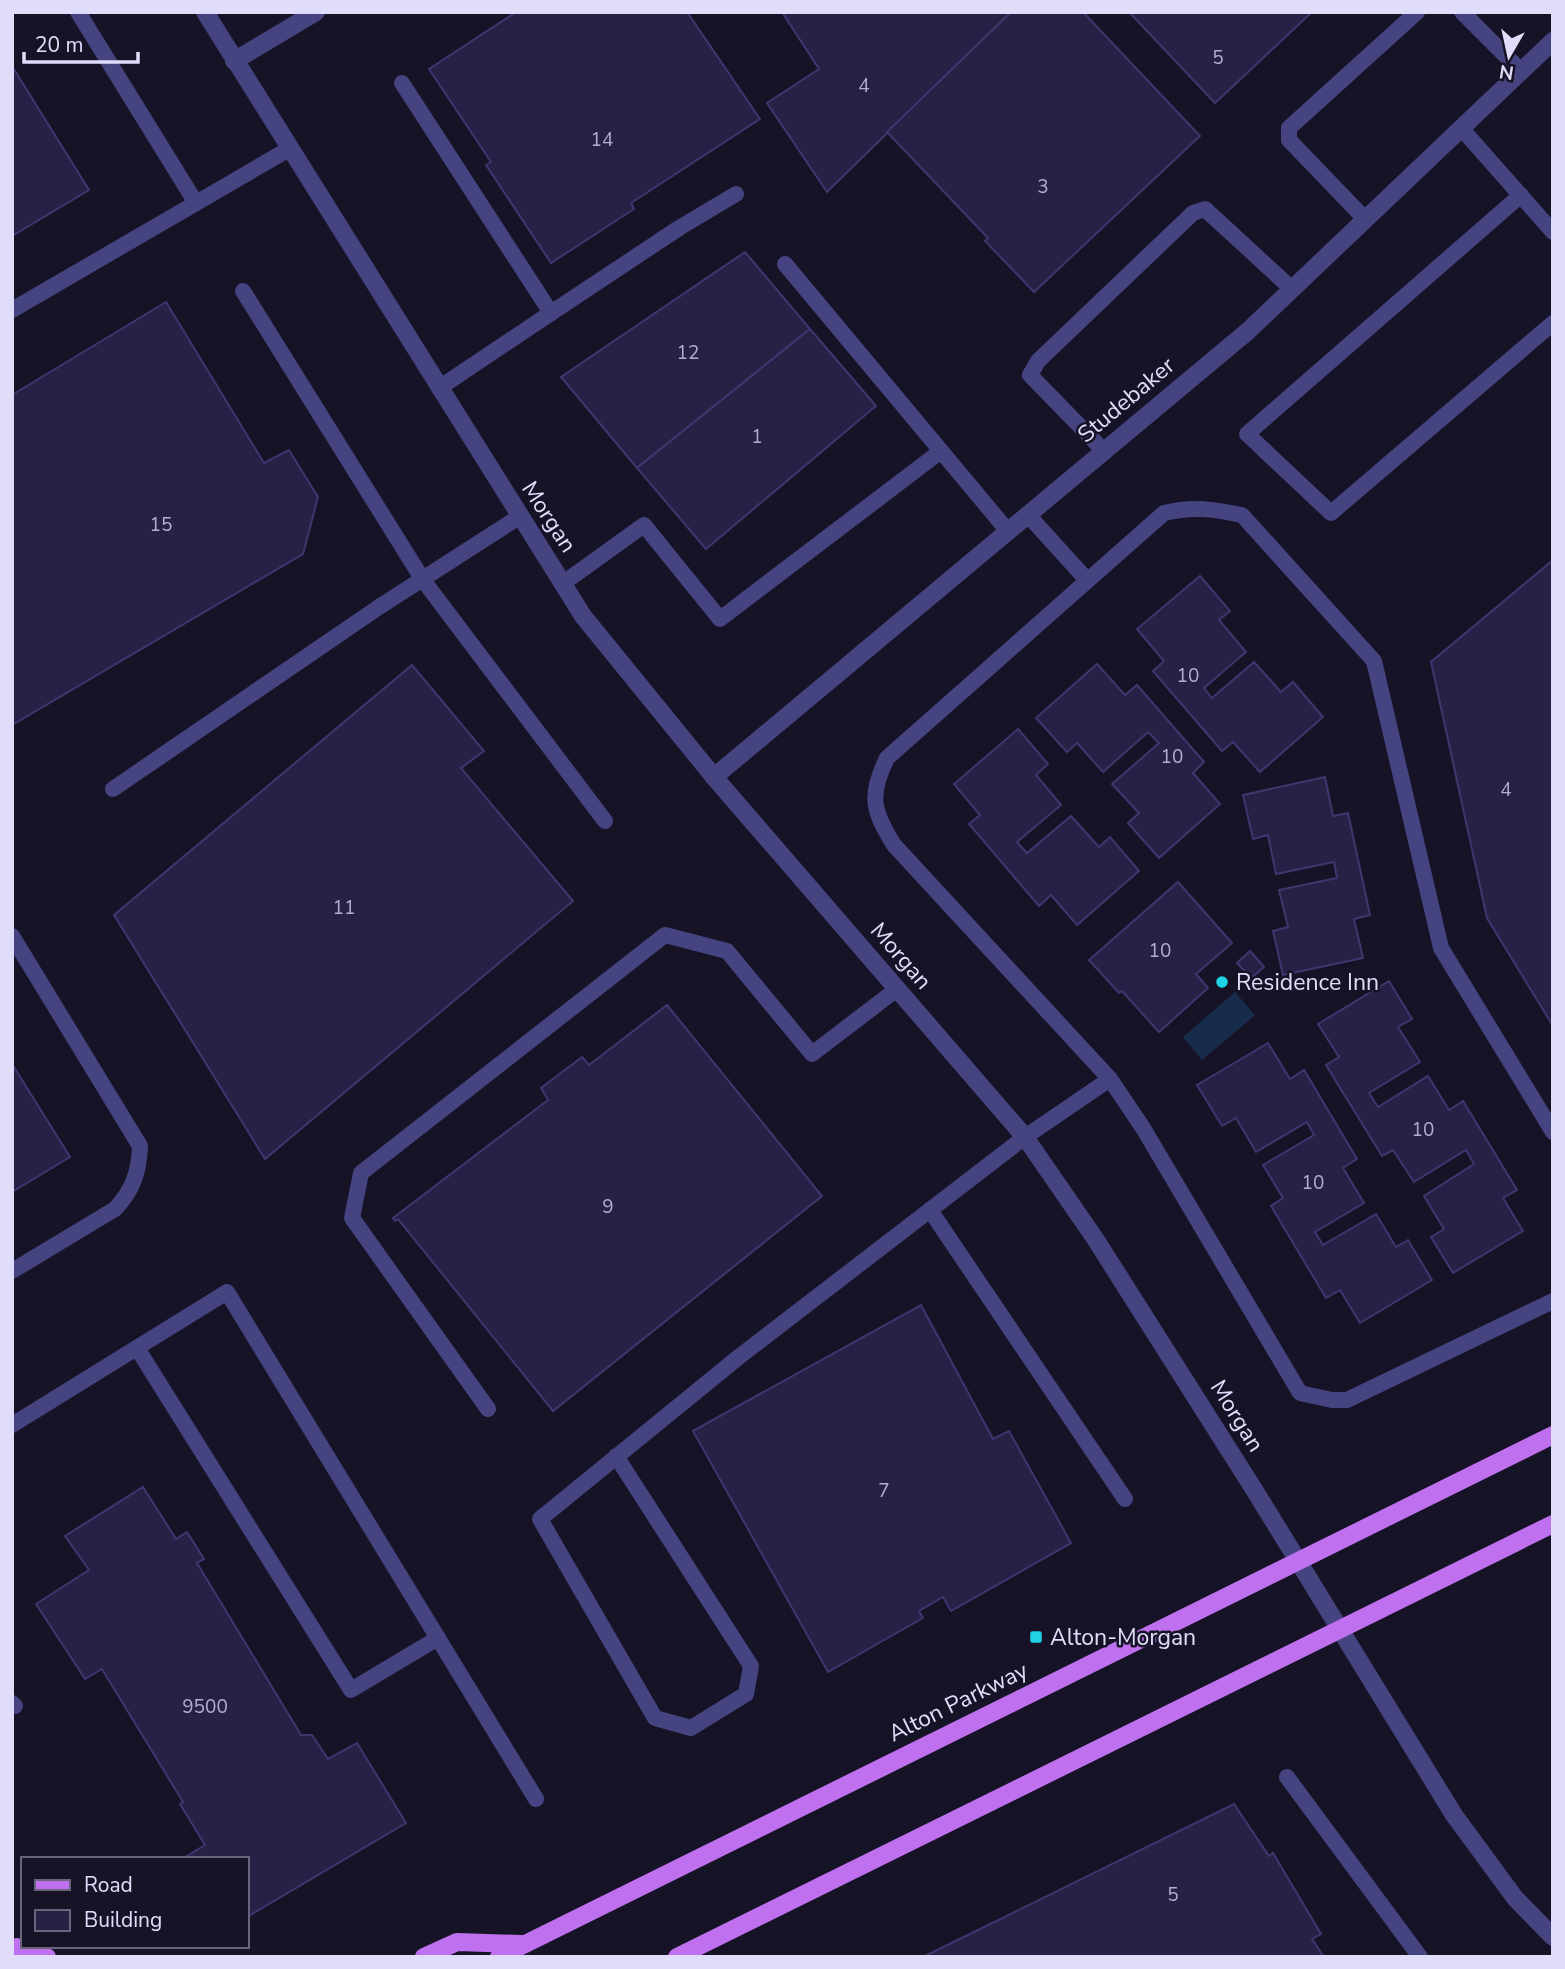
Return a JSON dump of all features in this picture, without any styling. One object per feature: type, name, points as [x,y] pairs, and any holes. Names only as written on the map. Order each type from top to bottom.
[{"type":"main road","name":"Alton Parkway","points":[[499,1957],[1553,1435]]},
{"type":"main road","points":[[677,1957],[1553,1524]]},
{"type":"main road","points":[[424,1957],[457,1942],[524,1944]]},
{"type":"main road","points":[[17,1947],[47,1957]]},
{"type":"street","name":"Morgan","points":[[205,12],[583,616],[713,777],[1025,1137],[1104,1251],[1454,1815],[1515,1898],[1553,1937]]},
{"type":"street","points":[[234,61],[316,12]]},
{"type":"street","name":"Studebaker","points":[[713,777],[1248,331],[1553,41]]},
{"type":"lane","points":[[78,12],[196,203]]},
{"type":"lane","points":[[1365,219],[1289,140],[1289,128],[1417,12]]},
{"type":"lane","points":[[1462,12],[1521,71]]},
{"type":"lane","points":[[402,83],[551,313]]},
{"type":"lane","points":[[1461,128],[1553,232]]},
{"type":"lane","points":[[12,310],[289,149]]},
{"type":"lane","points":[[439,388],[679,228],[736,194]]},
{"type":"lane","points":[[1521,195],[1247,434],[1331,513],[1553,323]]},
{"type":"lane","points":[[1104,451],[1030,375],[1038,361],[1193,213],[1205,209],[1292,289]]},
{"type":"lane","points":[[785,264],[1007,530]]},
{"type":"lane","points":[[243,291],[423,580],[605,821]]},
{"type":"lane","points":[[562,583],[644,525],[720,619],[941,451]]},
{"type":"lane","points":[[1553,1132],[1441,948],[1374,661],[1242,515],[1188,508],[1164,513],[887,758],[875,783],[876,810],[894,845],[1110,1079],[1143,1129],[1300,1392],[1332,1400],[1347,1400],[1553,1301]]},
{"type":"lane","points":[[1028,514],[1087,580]]},
{"type":"lane","points":[[113,789],[519,517]]},
{"type":"lane","points":[[488,1409],[352,1218],[361,1173],[665,935],[727,951],[812,1054],[897,989]]},
{"type":"lane","points":[[12,936],[140,1146],[136,1178],[126,1197],[115,1209],[12,1271]]},
{"type":"lane","points":[[616,1456],[751,1667],[746,1694],[691,1728],[654,1718],[540,1520],[616,1456],[740,1356],[1025,1137],[1110,1079]]},
{"type":"lane","points":[[930,1210],[1125,1499]]},
{"type":"lane","points":[[12,1425],[227,1292],[536,1799]]},
{"type":"lane","points":[[137,1348],[351,1690],[438,1638]]},
{"type":"lane","points":[[1287,1777],[1420,1957]]},
{"type":"water","points":[[1235,992],[1255,1015],[1202,1060],[1183,1037]]},
{"type":"building","points":[[516,12],[687,12],[760,119],[631,203],[634,209],[551,263],[486,165],[491,162],[429,69]]},
{"type":"building","points":[[782,12],[1011,12],[827,192],[767,103],[819,69]]},
{"type":"building","points":[[1011,12],[1083,12],[1200,136],[1034,292],[985,241],[988,238],[887,132]]},
{"type":"building","points":[[1129,12],[1312,12],[1215,103]]},
{"type":"building","points":[[12,66],[89,190],[12,236]]},
{"type":"building","points":[[745,252],[810,329],[637,468],[561,377]]},
{"type":"building","points":[[166,302],[264,463],[289,450],[318,497],[303,554],[12,725],[12,395]]},
{"type":"building","points":[[810,329],[876,406],[706,549],[637,468]]},
{"type":"building","points":[[1553,560],[1553,1026],[1487,918],[1431,662]]},
{"type":"building","points":[[1200,576],[1230,611],[1219,620],[1246,652],[1204,688],[1212,698],[1254,662],[1281,692],[1293,682],[1323,717],[1260,772],[1233,742],[1222,751],[1153,671],[1164,661],[1137,629]]},
{"type":"building","points":[[1097,664],[1125,695],[1137,685],[1204,762],[1193,773],[1220,804],[1159,858],[1128,823],[1139,813],[1112,784],[1159,743],[1148,732],[1103,772],[1077,743],[1067,752],[1036,718]]},
{"type":"building","points":[[412,665],[484,751],[461,768],[573,901],[265,1159],[114,915]]},
{"type":"building","points":[[1018,729],[1048,764],[1036,775],[1061,805],[1017,842],[1027,853],[1071,816],[1099,847],[1110,837],[1139,871],[1077,925],[1051,895],[1039,906],[969,824],[980,815],[954,784]]},
{"type":"building","points":[[1325,777],[1333,816],[1348,813],[1370,915],[1354,919],[1363,958],[1283,975],[1273,931],[1288,927],[1279,890],[1337,878],[1334,862],[1276,874],[1268,835],[1253,839],[1243,795]]},
{"type":"building","points":[[1178,882],[1232,943],[1196,974],[1208,988],[1159,1032],[1089,960]]},
{"type":"building","points":[[1250,951],[1264,967],[1251,978],[1237,963]]},
{"type":"building","points":[[1389,981],[1412,1019],[1398,1027],[1420,1062],[1369,1093],[1378,1107],[1428,1076],[1449,1110],[1463,1101],[1517,1190],[1503,1198],[1523,1231],[1453,1273],[1431,1237],[1444,1229],[1424,1196],[1474,1164],[1466,1150],[1414,1182],[1393,1150],[1382,1156],[1326,1065],[1339,1057],[1318,1024]]},
{"type":"building","points":[[667,1005],[822,1196],[553,1411],[398,1219],[395,1221],[393,1218],[548,1100],[541,1088],[582,1057],[589,1065]]},
{"type":"building","points":[[1268,1043],[1290,1079],[1304,1070],[1357,1159],[1343,1168],[1364,1203],[1315,1232],[1323,1245],[1376,1214],[1396,1247],[1408,1240],[1432,1280],[1360,1323],[1340,1290],[1326,1298],[1271,1206],[1283,1198],[1263,1165],[1314,1135],[1307,1122],[1256,1152],[1236,1118],[1222,1126],[1197,1085]]},
{"type":"building","points":[[12,1064],[70,1157],[12,1192]]},
{"type":"building","points":[[921,1305],[993,1439],[1009,1431],[1071,1543],[951,1611],[943,1597],[919,1611],[923,1618],[828,1672],[693,1431]]},
{"type":"building","points":[[143,1487],[176,1539],[187,1532],[204,1559],[197,1563],[301,1735],[312,1735],[328,1759],[357,1743],[406,1823],[248,1916],[248,1857],[185,1857],[205,1845],[180,1804],[183,1802],[102,1669],[85,1679],[36,1604],[89,1570],[65,1536]]},
{"type":"building","points":[[1234,1804],[1269,1856],[1273,1853],[1321,1934],[1312,1939],[1324,1957],[923,1957]]},
{"type":"place","name":"Residence Inn","points":[[1222,982]]},
{"type":"place","name":"Alton-Morgan","points":[[1036,1637]]}]
